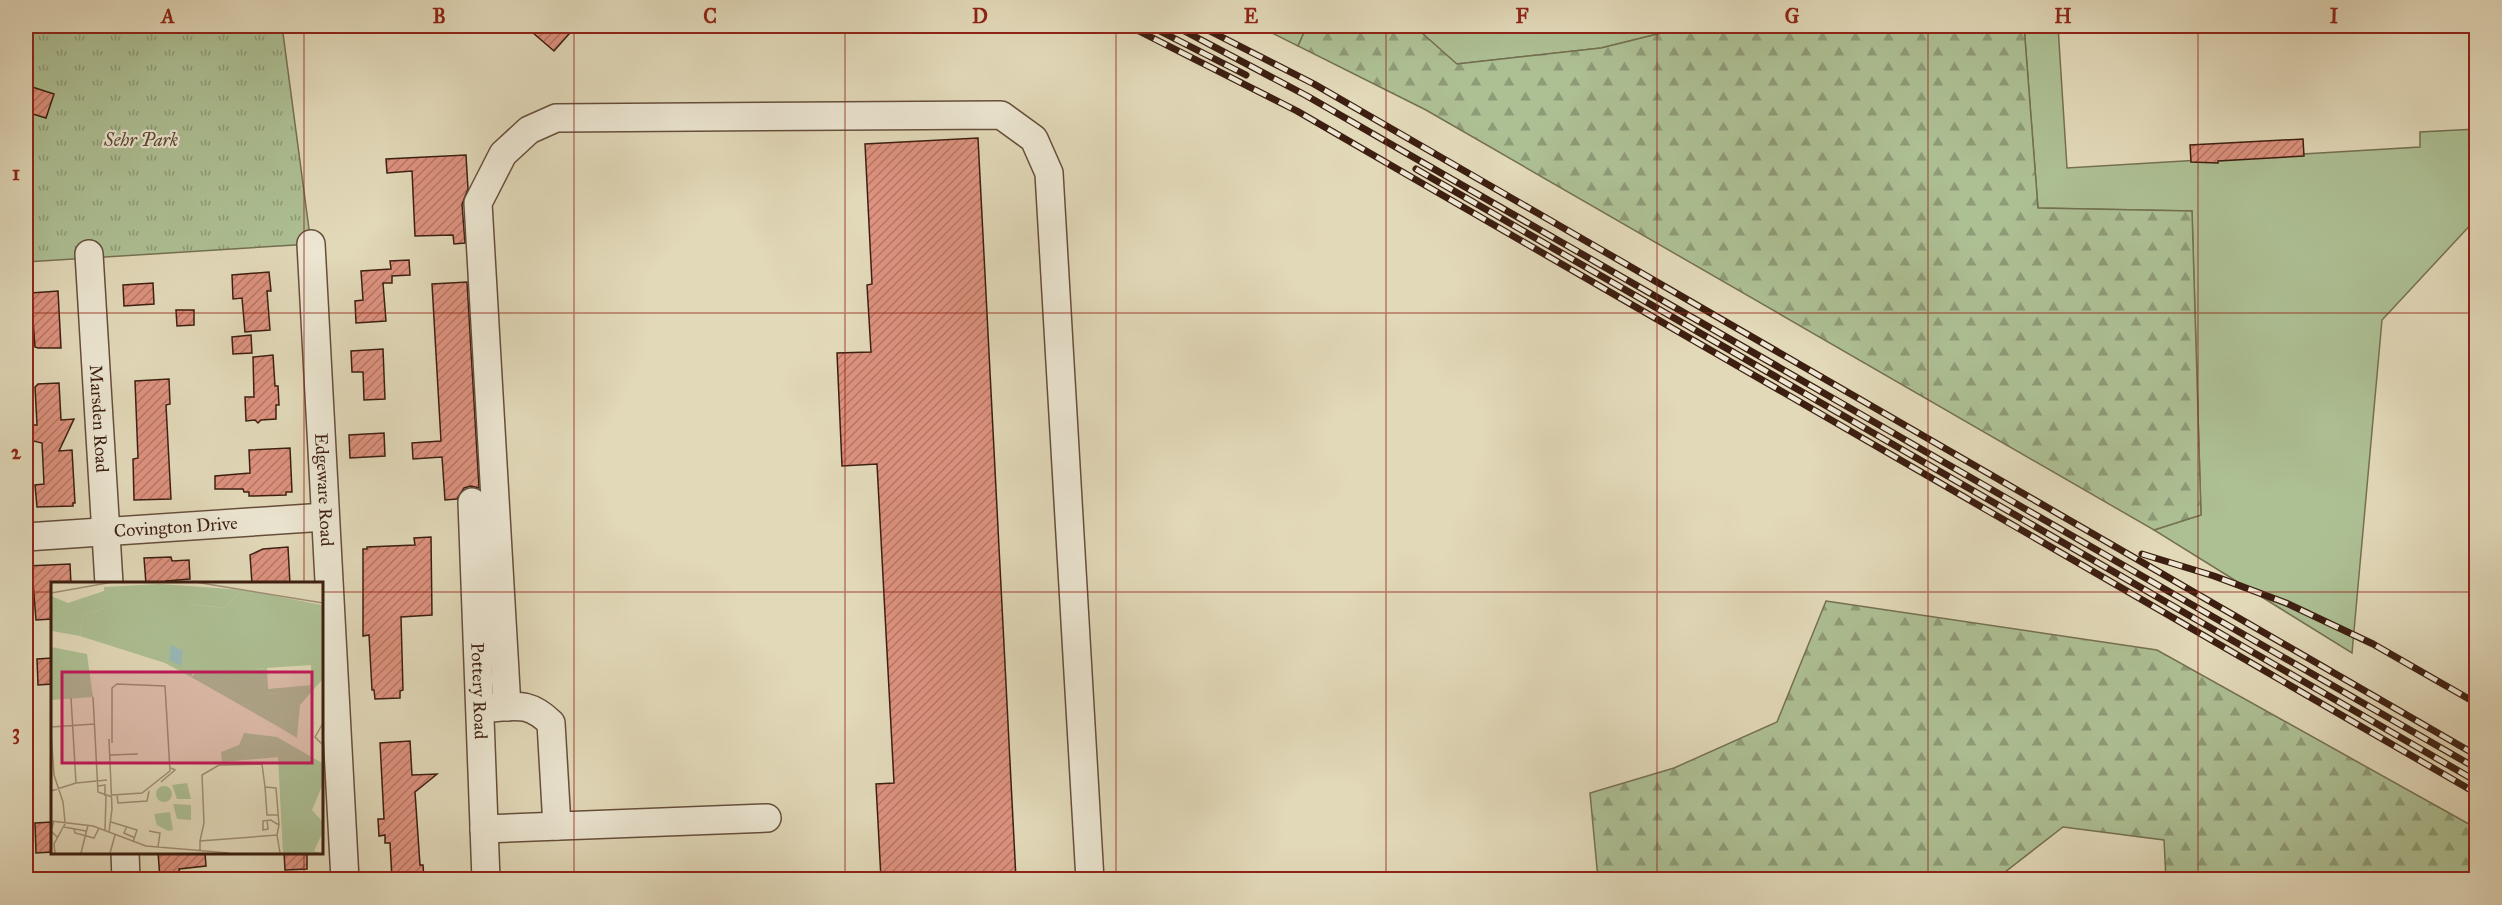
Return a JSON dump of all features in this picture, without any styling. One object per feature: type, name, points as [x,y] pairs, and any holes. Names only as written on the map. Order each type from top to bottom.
[{"type":"street","points":[[507,707],[478,203],[503,154],[529,130],[556,118],[1001,115],[1034,139],[1049,173],[1090,879]]},
{"type":"street","name":"Edgeware Road","points":[[311,244],[345,879]]},
{"type":"street","name":"Marsden Road","points":[[89,254],[109,582]]},
{"type":"street","name":"Pottery Road","points":[[472,502],[486,879]]},
{"type":"street","name":"Covington Drive","points":[[26,537],[326,517]]},
{"type":"street","points":[[480,708],[522,705],[538,711],[551,723],[557,826]]},
{"type":"street","points":[[484,829],[767,818]]},
{"type":"street","points":[[125,854],[126,879]]},
{"type":"green space","name":"Sehr Park","points":[[26,26],[282,26],[311,244],[26,262]]},
{"type":"green space","points":[[1258,26],[1307,26],[1298,46]]},
{"type":"green space","points":[[1307,26],[1414,26],[1457,64],[1601,48],[1690,26],[2024,26],[2038,208],[2192,211],[2201,515],[2154,530],[1426,110],[1298,46]]},
{"type":"green space","points":[[1414,26],[1690,26],[1601,48],[1456,64]]},
{"type":"green space","points":[[2024,26],[2058,26],[2067,168],[2420,147],[2420,132],[2476,129],[2476,219],[2382,320],[2352,653],[2154,530],[2201,515],[2192,211],[2038,208]]},
{"type":"green space","points":[[1826,601],[2157,650],[2476,828],[2476,879],[2166,879],[2164,840],[2063,827],[1996,879],[1598,879],[1590,793],[1674,768],[1777,722]]},
{"type":"building","points":[[525,26],[576,26],[554,51]]},
{"type":"building","points":[[26,85],[54,94],[46,118],[26,112]]},
{"type":"building","points":[[978,138],[1016,879],[881,879],[876,784],[894,783],[877,464],[842,466],[837,353],[871,352],[867,285],[872,284],[865,144]]},
{"type":"building","points":[[2303,139],[2304,156],[2218,161],[2218,163],[2191,162],[2190,145]]},
{"type":"building","points":[[466,155],[468,189],[462,204],[465,243],[454,244],[453,235],[415,236],[412,171],[387,173],[386,159]]},
{"type":"building","points":[[409,260],[410,275],[392,276],[392,283],[383,283],[386,321],[356,323],[355,301],[363,300],[361,271],[391,269],[390,261]]},
{"type":"building","points":[[269,272],[271,291],[267,291],[270,330],[245,332],[242,298],[233,299],[232,275]]},
{"type":"building","points":[[467,282],[479,488],[471,486],[464,488],[457,499],[445,500],[442,457],[413,459],[412,443],[441,441],[432,284]]},
{"type":"building","points":[[153,283],[154,304],[124,306],[123,285]]},
{"type":"building","points":[[58,291],[61,348],[35,347],[31,293]]},
{"type":"building","points":[[176,310],[194,310],[194,325],[177,326]]},
{"type":"building","points":[[251,335],[252,353],[233,354],[232,337]]},
{"type":"building","points":[[383,349],[385,399],[364,400],[363,372],[352,372],[351,351]]},
{"type":"building","points":[[273,355],[279,405],[276,405],[276,419],[261,420],[258,423],[255,420],[246,421],[245,397],[254,397],[253,357]]},
{"type":"building","points":[[169,379],[170,404],[166,405],[171,499],[134,500],[133,459],[138,458],[135,381]]},
{"type":"building","points":[[59,383],[61,420],[74,419],[59,451],[72,450],[75,503],[73,506],[37,507],[35,485],[44,484],[42,443],[33,441],[32,425],[37,425],[35,387],[38,384]]},
{"type":"building","points":[[384,433],[385,456],[350,458],[349,435]]},
{"type":"building","points":[[290,448],[292,492],[286,492],[286,495],[249,496],[249,492],[244,492],[243,489],[215,489],[215,476],[250,473],[249,450]]},
{"type":"building","points":[[431,537],[432,615],[401,617],[403,690],[400,691],[400,698],[375,699],[374,690],[372,690],[369,635],[363,636],[363,549],[415,545],[414,538]]},
{"type":"building","points":[[288,547],[290,582],[252,582],[250,555],[263,549]]},
{"type":"building","points":[[171,557],[172,561],[189,560],[190,579],[146,582],[144,558]]},
{"type":"building","points":[[70,564],[71,582],[51,582],[51,619],[36,620],[33,582],[28,582],[27,566]]},
{"type":"building","points":[[51,658],[51,684],[38,685],[37,659]]},
{"type":"building","points":[[410,741],[412,775],[437,774],[415,792],[420,865],[423,865],[424,879],[392,879],[390,843],[385,843],[385,835],[379,836],[378,819],[384,819],[380,743]]},
{"type":"building","points":[[51,822],[51,852],[36,853],[35,823]]},
{"type":"building","points":[[158,854],[205,854],[206,866],[179,869],[180,879],[160,879]]},
{"type":"building","points":[[284,854],[307,854],[307,869],[285,870]]},
{"type":"railway","points":[[1129,26],[1297,111],[2476,793]]},
{"type":"railway","points":[[1150,26],[1246,75]]},
{"type":"railway","points":[[1175,26],[1307,96],[2476,768]]},
{"type":"railway","points":[[1200,26],[1314,84],[2476,755]]},
{"type":"railway","points":[[1416,169],[2476,781]]},
{"type":"railway","points":[[2142,554],[2214,576],[2286,603],[2373,644],[2476,703]]}]
